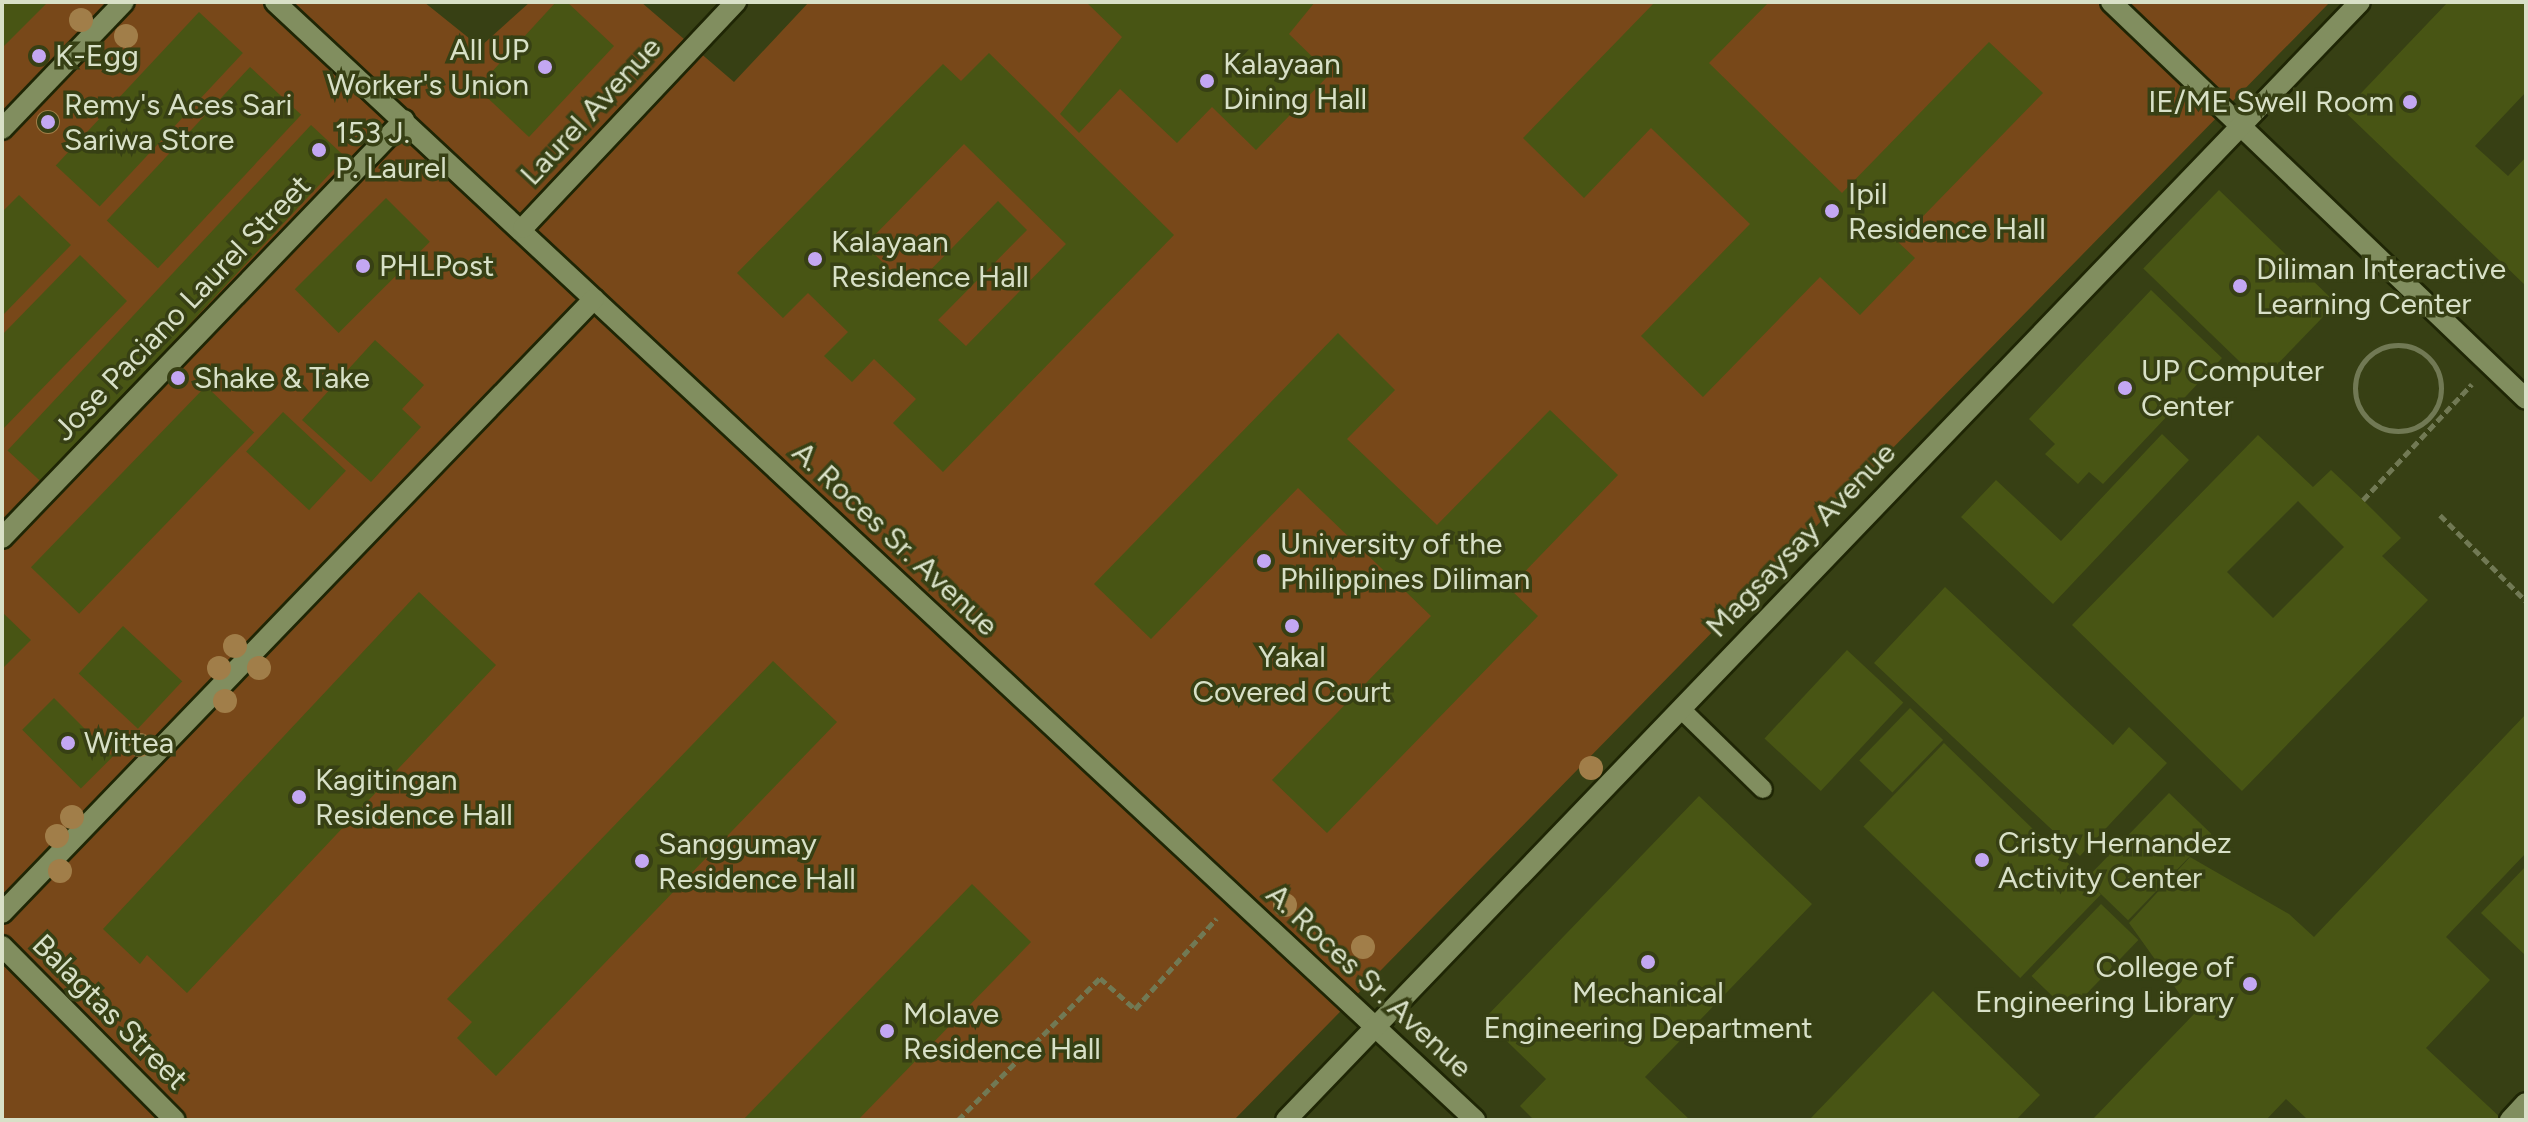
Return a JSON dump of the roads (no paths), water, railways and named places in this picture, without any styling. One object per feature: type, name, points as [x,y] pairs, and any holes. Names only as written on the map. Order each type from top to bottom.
[{"type":"street","points":[[2,129],[124,2]]},
{"type":"street","name":"A. Roces Sr. Avenue","points":[[275,2],[523,228],[594,299],[1475,1120]]},
{"type":"street","name":"Laurel Avenue","points":[[523,228],[736,2]]},
{"type":"street","points":[[2111,2],[2526,399]]},
{"type":"street","name":"Magsaysay Avenue","points":[[1286,1120],[2360,2]]},
{"type":"street","name":"Jose Paciano Laurel Street","points":[[2,538],[404,120]]},
{"type":"street","points":[[2,913],[594,299]]},
{"type":"street","name":"Balagtas Street","points":[[2,946],[175,1120]]},
{"type":"street","points":[[2510,1120],[2526,1103]]},
{"type":"lane","points":[[1682,710],[1763,789]]},
{"type":"place","name":"K-Egg","points":[[39,56]]},
{"type":"place","name":"All UP Worker's Union","points":[[545,67]]},
{"type":"place","name":"Kalayaan Dining Hall","points":[[1207,81]]},
{"type":"place","name":"IE/ME Swell Room","points":[[2410,102]]},
{"type":"place","name":"Remy's Aces Sari Sariwa Store","points":[[48,122]]},
{"type":"place","name":"153 J. P. Laurel","points":[[319,150]]},
{"type":"place","name":"Ipil Residence Hall","points":[[1832,211]]},
{"type":"place","name":"Kalayaan Residence Hall","points":[[815,259]]},
{"type":"place","name":"PHLPost","points":[[363,266]]},
{"type":"place","name":"Diliman Interactive Learning Center","points":[[2240,286]]},
{"type":"place","name":"Shake & Take","points":[[178,378]]},
{"type":"place","name":"UP Computer Center","points":[[2125,388]]},
{"type":"place","name":"University of the Philippines Diliman","points":[[1264,561]]},
{"type":"place","name":"Yakal Covered Court","points":[[1292,626]]},
{"type":"place","name":"Wittea","points":[[68,743]]},
{"type":"place","name":"Kagitingan Residence Hall","points":[[299,797]]},
{"type":"place","name":"Cristy Hernandez Activity Center","points":[[1982,860]]},
{"type":"place","name":"Sanggumay Residence Hall","points":[[642,861]]},
{"type":"place","name":"Mechanical Engineering Department","points":[[1648,962]]},
{"type":"place","name":"College of Engineering Library","points":[[2250,984]]},
{"type":"place","name":"Molave Residence Hall","points":[[887,1031]]}]
